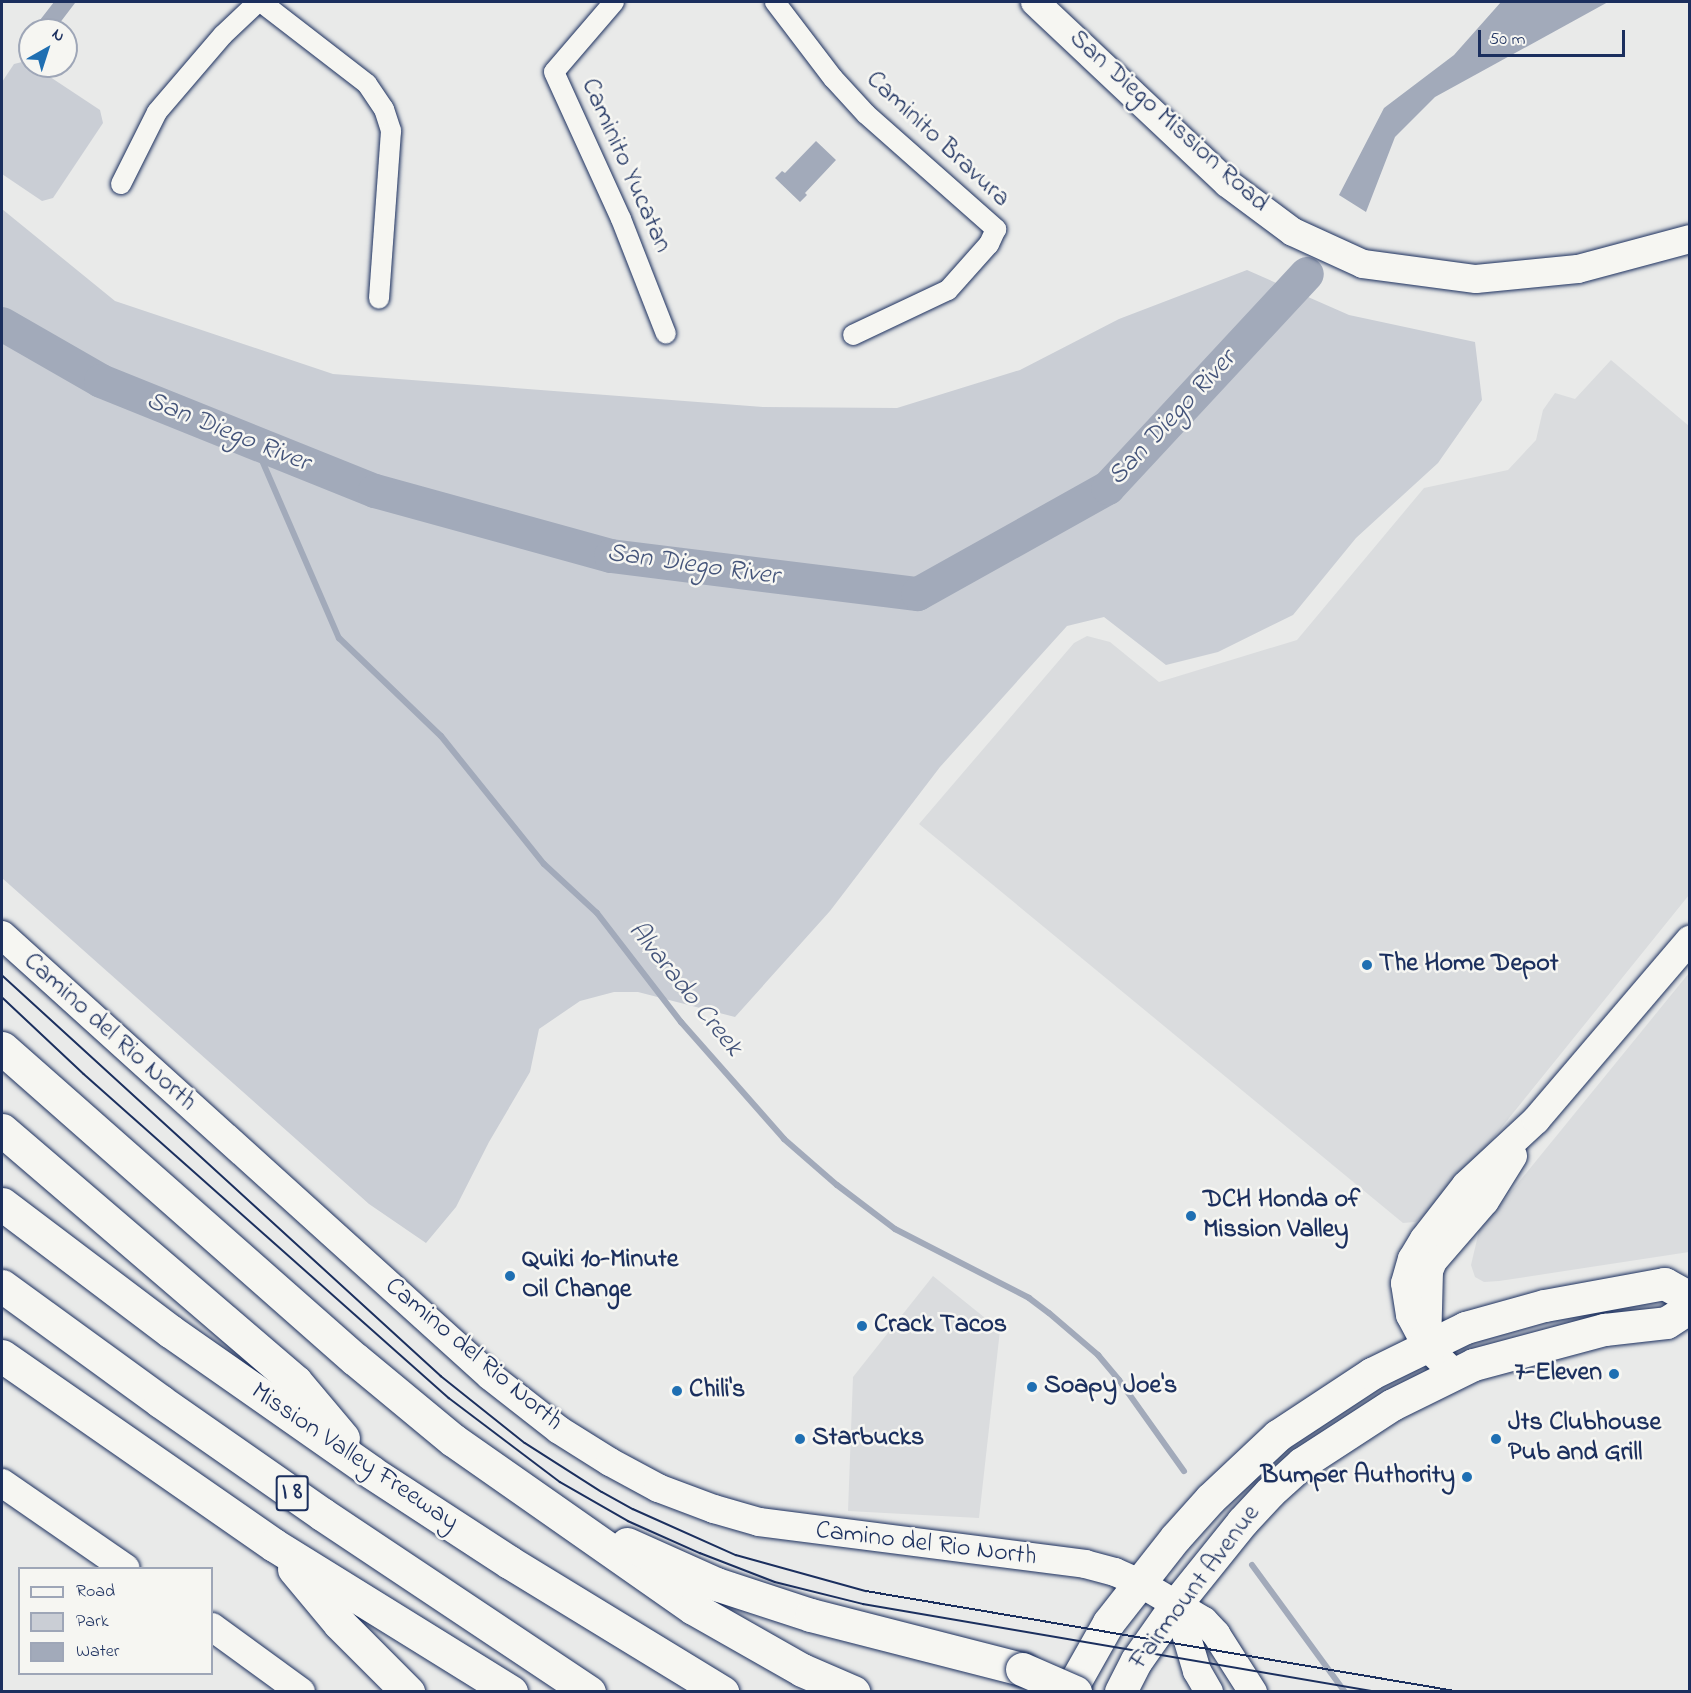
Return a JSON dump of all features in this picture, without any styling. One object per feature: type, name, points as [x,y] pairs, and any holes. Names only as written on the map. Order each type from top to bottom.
[{"type":"highway","points":[[2,1048],[356,1359],[453,1440],[693,1608],[802,1670],[853,1692]]},
{"type":"highway","points":[[2,1130],[296,1382],[371,1472]]},
{"type":"highway","name":"Mission Valley Freeway","points":[[2,1204],[170,1331],[371,1472],[509,1562],[722,1692]]},
{"type":"highway","name":"I 8","points":[[2,1286],[322,1515],[589,1692]]},
{"type":"highway","points":[[2,1356],[274,1545],[510,1692]]},
{"type":"highway","points":[[549,1509],[716,1584],[811,1615],[1022,1669],[1075,1692]]},
{"type":"highway","points":[[274,1545],[339,1623],[408,1692]]},
{"type":"main road","name":"San Diego Mission Road","points":[[1035,2],[1227,183],[1293,232],[1363,264],[1476,279],[1578,269],[1689,239]]},
{"type":"main road","name":"Camino del Rio North","points":[[2,935],[490,1376],[559,1430],[610,1462],[658,1488],[714,1509],[759,1522],[812,1531],[1085,1564],[1115,1572],[1140,1583],[1204,1621],[1216,1634],[1253,1692]]},
{"type":"main road","points":[[1455,1374],[1427,1347],[1430,1306],[1428,1283],[1433,1261],[1485,1201],[1536,1120],[1689,940]]},
{"type":"main road","name":"Fairmount Avenue","points":[[1070,1692],[1109,1623],[1211,1499],[1278,1436],[1372,1374],[1466,1328],[1545,1306],[1665,1284],[1689,1298]]},
{"type":"main road","name":"Fairmount Avenue","points":[[1121,1692],[1134,1666],[1177,1604],[1244,1522],[1297,1468],[1392,1405],[1473,1365],[1605,1330],[1667,1323],[1689,1308]]},
{"type":"main road","points":[[2,1483],[122,1567]]},
{"type":"main road","points":[[1177,1604],[1197,1671],[1209,1692]]},
{"type":"main road","points":[[213,1628],[301,1692]]},
{"type":"street","points":[[121,184],[157,112],[224,35],[260,2],[367,84],[384,110],[391,131],[379,299]]},
{"type":"street","name":"Caminito Yucatan","points":[[614,2],[554,72],[621,219],[666,334]]},
{"type":"street","name":"Caminito Bravura","points":[[775,2],[833,78],[866,114],[996,229],[989,244],[948,290],[853,335]]},
{"type":"shaded area","points":[[1611,360],[1689,426],[1689,895],[1439,1205],[1415,1222],[1403,1223],[919,824],[1074,643],[1087,636],[1110,642],[1159,682],[1297,640],[1424,488],[1508,470],[1536,440],[1543,410],[1555,393],[1575,399]]},
{"type":"shaded area","points":[[1689,973],[1689,1252],[1499,1281],[1484,1282],[1475,1277],[1471,1265],[1479,1231]]},
{"type":"shaded area","points":[[933,1276],[1000,1330],[979,1518],[848,1511],[853,1377]]},
{"type":"green space","points":[[18,63],[18,78],[52,78],[100,110],[103,123],[53,198],[42,201],[2,174],[2,82],[14,64]]},
{"type":"green space","points":[[2,209],[115,301],[333,374],[763,407],[897,408],[1020,370],[1119,319],[1247,270],[1349,315],[1475,342],[1482,400],[1438,463],[1356,538],[1293,615],[1218,652],[1166,665],[1104,617],[1067,626],[940,767],[830,911],[735,1017],[638,992],[614,992],[580,1001],[539,1029],[530,1072],[489,1142],[456,1207],[426,1243],[369,1204],[2,878]]},
{"type":"water","points":[[54,2],[75,3],[64,18],[42,18]]},
{"type":"water","points":[[1501,2],[1608,2],[1435,97],[1395,137],[1366,212],[1339,195],[1384,108],[1454,55]]},
{"type":"water","points":[[816,141],[836,160],[805,193],[807,195],[800,202],[775,178],[782,171],[785,173]]},
{"type":"waterway","name":"San Diego River","points":[[2,324],[101,381],[375,491],[611,556],[918,594],[1108,488],[1307,274]]},
{"type":"waterway","name":"Alvarado Creek","points":[[254,442],[339,638],[441,736],[544,864],[597,913],[681,1022],[784,1139],[837,1185],[895,1229],[1029,1298],[1049,1313],[1098,1355],[1119,1380],[1184,1471]]},
{"type":"waterway","name":"Alvarado Creek","points":[[1252,1565],[1345,1692]]},
{"type":"tram line","points":[[2,975],[441,1376],[525,1443],[633,1509],[736,1555],[866,1591],[1461,1692]]},
{"type":"tram line","points":[[2,997],[84,1074],[449,1398],[560,1482],[628,1521],[700,1553],[775,1582],[863,1604],[1378,1692]]},
{"type":"place","name":"The Home Depot","points":[[1367,965]]},
{"type":"place","name":"DCH Honda of Mission Valley","points":[[1191,1216]]},
{"type":"place","name":"Quiki 10-Minute Oil Change","points":[[510,1276]]},
{"type":"place","name":"Crack Tacos","points":[[862,1326]]},
{"type":"place","name":"7-Eleven","points":[[1614,1374]]},
{"type":"place","name":"Soapy Joe's","points":[[1032,1387]]},
{"type":"place","name":"Chili's","points":[[677,1391]]},
{"type":"place","name":"Starbucks","points":[[800,1439]]},
{"type":"place","name":"Jts Clubhouse Pub and Grill","points":[[1496,1439]]},
{"type":"place","name":"Bumper Authority","points":[[1467,1477]]}]
